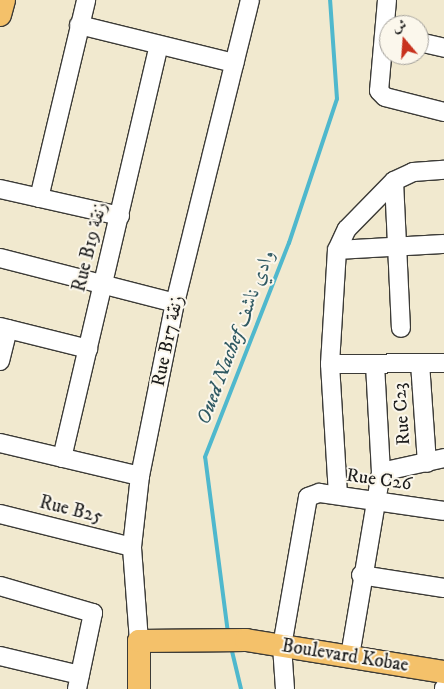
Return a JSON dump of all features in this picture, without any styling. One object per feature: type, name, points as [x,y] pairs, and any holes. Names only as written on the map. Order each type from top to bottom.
[{"type":"main road","points":[[0,15],[4,0]]},
{"type":"main road","name":"Boulevard Kobae","points":[[139,641],[246,640],[444,672]]},
{"type":"main road","name":"Rue B17 زنقة","points":[[139,641],[139,689]]},
{"type":"street","points":[[39,198],[86,0]]},
{"type":"street","name":"Rue B17 زنقة","points":[[139,641],[132,547],[140,476],[176,303],[250,0]]},
{"type":"street","points":[[387,0],[387,15]]},
{"type":"street","points":[[79,26],[234,63]]},
{"type":"street","points":[[429,44],[444,48]]},
{"type":"street","name":"Rue B19 زنقة","points":[[62,458],[159,45]]},
{"type":"street","points":[[383,65],[380,93],[444,112]]},
{"type":"street","points":[[338,495],[330,364],[337,250],[347,229],[394,181],[412,172],[444,170]]},
{"type":"street","points":[[394,181],[394,247],[401,328]]},
{"type":"street","points":[[0,189],[120,216]]},
{"type":"street","points":[[337,250],[444,244]]},
{"type":"street","points":[[0,258],[176,303]]},
{"type":"street","points":[[0,361],[4,328],[88,349]]},
{"type":"street","name":"Rue C23","points":[[420,363],[427,463]]},
{"type":"street","points":[[330,364],[444,363]]},
{"type":"street","points":[[350,656],[361,575],[381,472],[375,364]]},
{"type":"street","points":[[0,443],[140,476]]},
{"type":"street","points":[[381,472],[444,458]]},
{"type":"street","name":"Rue C26","points":[[282,646],[308,497],[338,495],[444,510]]},
{"type":"street","name":"Rue B25","points":[[0,514],[132,547]]},
{"type":"street","points":[[361,575],[444,588]]},
{"type":"street","points":[[0,586],[93,612],[78,682],[0,656]]},
{"type":"street","points":[[282,646],[285,689]]},
{"type":"waterway","name":"Oued Nachef وادي ناشف","points":[[228,633],[205,457],[289,243],[337,99],[330,0]]},
{"type":"waterway","name":"Oued Nachef وادي ناشف","points":[[231,647],[241,689]]}]
